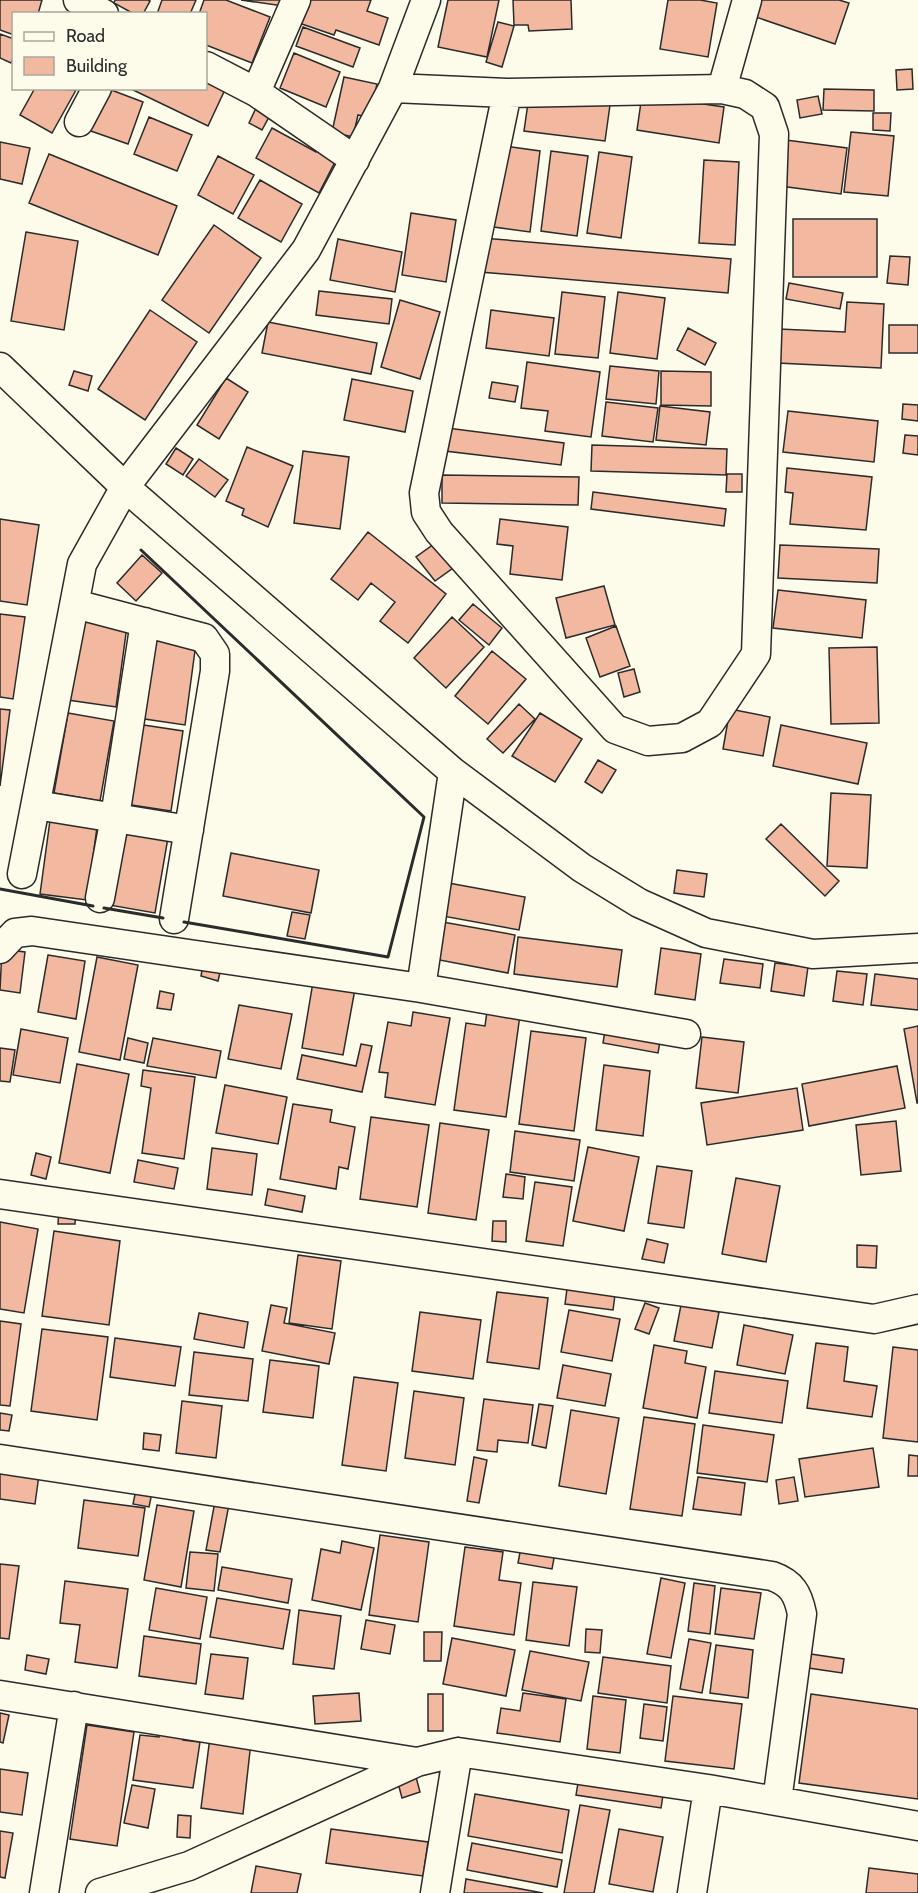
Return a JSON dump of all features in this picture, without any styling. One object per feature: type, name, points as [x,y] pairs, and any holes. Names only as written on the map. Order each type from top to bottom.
[{"type":"street","points":[[78,0],[100,12]]},
{"type":"street","points":[[256,92],[296,0]]},
{"type":"street","points":[[22,874],[82,564],[124,487],[306,250],[393,88],[426,0]]},
{"type":"street","points":[[722,89],[747,0]]},
{"type":"street","points":[[207,67],[256,92],[355,160]]},
{"type":"street","points":[[393,88],[507,93],[722,89],[745,94],[765,107],[774,134],[756,654],[710,723],[682,738],[648,741],[615,729],[439,532],[426,512],[424,493],[507,93]]},
{"type":"street","points":[[79,122],[97,90]]},
{"type":"street","points":[[0,368],[124,487],[453,772],[582,868],[639,903],[706,933],[813,954],[918,948]]},
{"type":"street","points":[[75,604],[204,638],[215,654],[215,671],[174,919]]},
{"type":"street","points":[[100,898],[116,816],[145,622]]},
{"type":"street","points":[[421,988],[453,772]]},
{"type":"street","points":[[36,805],[116,816],[189,830]]},
{"type":"street","points":[[0,949],[15,933],[32,931],[421,988],[686,1034]]},
{"type":"street","points":[[0,1194],[874,1319],[918,1309]]},
{"type":"street","points":[[0,1460],[772,1576],[783,1580],[799,1599],[802,1614],[777,1801]]},
{"type":"street","points":[[0,1695],[417,1762]]},
{"type":"street","points":[[44,1893],[74,1706]]},
{"type":"street","points":[[100,1893],[187,1880],[417,1762],[458,1752],[708,1789],[918,1826]]},
{"type":"street","points":[[435,1893],[458,1752]]},
{"type":"street","points":[[692,1893],[708,1789]]},
{"type":"building","points":[[0,0],[42,0],[39,12],[12,12],[12,34],[0,30]]},
{"type":"building","points":[[115,0],[150,1],[144,12],[130,12],[114,3]]},
{"type":"building","points":[[162,0],[196,0],[191,12],[158,12]]},
{"type":"building","points":[[204,0],[226,0],[270,17],[252,63],[207,45],[207,12],[200,12]]},
{"type":"building","points":[[241,0],[284,0],[283,6]]},
{"type":"building","points":[[307,0],[371,0],[367,11],[388,18],[379,45],[336,30],[334,35],[299,23]]},
{"type":"building","points":[[448,0],[499,0],[487,57],[438,47]]},
{"type":"building","points":[[513,0],[571,0],[572,29],[529,31],[528,25],[514,25]]},
{"type":"building","points":[[668,0],[700,0],[717,3],[708,57],[660,49]]},
{"type":"building","points":[[748,0],[839,0],[849,3],[835,44],[744,13]]},
{"type":"building","points":[[498,22],[514,26],[502,67],[486,62]]},
{"type":"building","points":[[303,27],[360,48],[353,67],[296,46]]},
{"type":"building","points":[[0,34],[12,38],[12,61],[11,63],[0,58]]},
{"type":"building","points":[[294,53],[340,72],[326,107],[280,88]]},
{"type":"building","points":[[912,69],[913,89],[897,90],[896,70]]},
{"type":"building","points":[[207,70],[229,81],[208,126],[133,90],[207,90]]},
{"type":"building","points":[[344,77],[377,84],[370,118],[358,115],[353,137],[332,132]]},
{"type":"building","points":[[824,89],[874,90],[874,111],[823,110]]},
{"type":"building","points":[[34,90],[76,90],[52,133],[20,115]]},
{"type":"building","points":[[105,90],[111,90],[143,102],[128,144],[88,130]]},
{"type":"building","points":[[642,95],[724,107],[719,143],[637,130]]},
{"type":"building","points":[[529,96],[610,105],[605,141],[524,131]]},
{"type":"building","points":[[818,96],[822,114],[800,118],[797,100]]},
{"type":"building","points":[[256,108],[270,115],[262,130],[249,123]]},
{"type":"building","points":[[873,113],[891,113],[890,131],[873,130]]},
{"type":"building","points":[[149,117],[192,135],[177,171],[134,154]]},
{"type":"building","points":[[272,128],[316,152],[320,144],[339,154],[319,193],[256,158]]},
{"type":"building","points":[[851,132],[894,136],[888,196],[844,192]]},
{"type":"building","points":[[786,140],[847,148],[841,194],[780,186]]},
{"type":"building","points":[[0,142],[30,148],[22,184],[0,179]]},
{"type":"building","points":[[504,146],[540,151],[530,232],[494,227]]},
{"type":"building","points":[[551,151],[588,156],[577,236],[541,231]]},
{"type":"building","points":[[599,152],[632,157],[621,238],[587,233]]},
{"type":"building","points":[[49,154],[177,206],[158,255],[29,203]]},
{"type":"building","points":[[218,156],[254,175],[233,214],[198,195]]},
{"type":"building","points":[[704,160],[739,162],[735,245],[699,243]]},
{"type":"building","points":[[260,180],[302,204],[281,242],[238,218]]},
{"type":"building","points":[[411,213],[456,220],[446,282],[402,275]]},
{"type":"building","points":[[793,219],[877,219],[877,277],[793,277]]},
{"type":"building","points":[[214,225],[261,258],[209,333],[162,300]]},
{"type":"building","points":[[26,232],[78,241],[64,330],[11,321]]},
{"type":"building","points":[[482,238],[731,259],[728,293],[480,272]]},
{"type":"building","points":[[338,239],[402,252],[395,292],[330,280]]},
{"type":"building","points":[[890,256],[910,257],[908,285],[887,283]]},
{"type":"building","points":[[789,283],[843,293],[840,309],[786,299]]},
{"type":"building","points":[[319,291],[392,299],[389,324],[316,315]]},
{"type":"building","points":[[562,292],[605,297],[598,358],[555,354]]},
{"type":"building","points":[[618,292],[665,298],[657,359],[610,353]]},
{"type":"building","points":[[400,300],[440,312],[420,379],[381,367]]},
{"type":"building","points":[[847,302],[884,304],[881,368],[777,363],[779,329],[845,332]]},
{"type":"building","points":[[150,310],[197,342],[145,420],[98,389]]},
{"type":"building","points":[[491,310],[554,318],[549,356],[486,348]]},
{"type":"building","points":[[268,322],[377,343],[371,374],[262,353]]},
{"type":"building","points":[[889,325],[918,325],[918,353],[889,353]]},
{"type":"building","points":[[688,328],[716,343],[705,365],[677,350]]},
{"type":"building","points":[[527,362],[600,372],[591,437],[545,431],[548,411],[521,408]]},
{"type":"building","points":[[610,366],[659,371],[656,404],[606,399]]},
{"type":"building","points":[[74,371],[92,376],[88,391],[69,385]]},
{"type":"building","points":[[661,371],[711,372],[711,406],[661,405]]},
{"type":"building","points":[[226,378],[248,392],[219,439],[197,425]]},
{"type":"building","points":[[352,379],[413,391],[405,432],[344,420]]},
{"type":"building","points":[[492,382],[518,386],[515,402],[489,398]]},
{"type":"building","points":[[606,402],[658,408],[653,442],[602,436]]},
{"type":"building","points":[[903,404],[918,405],[918,421],[902,419]]},
{"type":"building","points":[[660,406],[710,412],[706,445],[656,440]]},
{"type":"building","points":[[788,411],[878,421],[874,462],[783,452]]},
{"type":"building","points":[[447,428],[564,443],[561,465],[445,451]]},
{"type":"building","points":[[905,435],[918,436],[918,455],[903,453]]},
{"type":"building","points":[[592,445],[727,449],[726,475],[591,471]]},
{"type":"building","points":[[247,447],[293,466],[268,527],[242,515],[244,509],[226,501]]},
{"type":"building","points":[[176,448],[193,459],[183,475],[166,464]]},
{"type":"building","points":[[303,451],[349,457],[340,529],[294,523]]},
{"type":"building","points":[[199,459],[228,480],[215,497],[186,476]]},
{"type":"building","points":[[787,468],[872,477],[866,530],[790,524],[793,493],[785,492]]},
{"type":"building","points":[[727,474],[742,474],[742,492],[726,492]]},
{"type":"building","points":[[442,475],[579,477],[578,505],[442,503]]},
{"type":"building","points":[[593,492],[726,509],[724,526],[591,509]]},
{"type":"building","points":[[0,519],[39,525],[27,605],[0,601]]},
{"type":"building","points":[[500,519],[568,527],[562,580],[510,574],[513,546],[497,544]]},
{"type":"building","points":[[368,532],[446,594],[408,643],[380,621],[395,602],[371,583],[358,600],[331,579]]},
{"type":"building","points":[[434,544],[453,568],[435,581],[416,557]]},
{"type":"building","points":[[780,545],[879,549],[877,583],[778,578]]},
{"type":"building","points":[[142,555],[162,573],[136,601],[117,583]]},
{"type":"building","points":[[604,586],[615,625],[566,638],[556,598]]},
{"type":"building","points":[[778,590],[866,600],[862,638],[773,628]]},
{"type":"building","points":[[473,604],[502,628],[489,645],[459,620]]},
{"type":"building","points":[[0,614],[25,617],[13,699],[0,697]]},
{"type":"building","points":[[452,617],[484,647],[446,688],[414,658]]},
{"type":"building","points":[[80,620],[127,626],[116,707],[68,700]]},
{"type":"building","points":[[616,626],[630,666],[600,677],[586,638]]},
{"type":"building","points":[[149,637],[196,643],[185,725],[138,718]]},
{"type":"building","points":[[877,647],[879,723],[831,724],[829,648]]},
{"type":"building","points":[[492,651],[526,679],[488,724],[455,696]]},
{"type":"building","points":[[634,669],[640,692],[624,697],[618,673]]},
{"type":"building","points":[[519,704],[535,719],[503,753],[487,739]]},
{"type":"building","points":[[0,709],[10,710],[0,786]]},
{"type":"building","points":[[730,709],[770,717],[763,756],[723,749]]},
{"type":"building","points":[[68,713],[114,721],[100,801],[54,793]]},
{"type":"building","points":[[540,713],[582,739],[555,782],[512,756]]},
{"type":"building","points":[[137,724],[183,731],[171,811],[125,804]]},
{"type":"building","points":[[781,725],[867,743],[858,784],[773,766]]},
{"type":"building","points":[[598,760],[616,770],[602,793],[585,782]]},
{"type":"building","points":[[831,793],[871,795],[867,868],[827,866]]},
{"type":"building","points":[[51,813],[98,820],[87,900],[40,894]]},
{"type":"building","points":[[781,824],[839,881],[825,896],[766,839]]},
{"type":"building","points":[[123,825],[169,832],[155,913],[109,905]]},
{"type":"building","points":[[231,853],[319,870],[311,913],[223,896]]},
{"type":"building","points":[[677,870],[707,874],[704,897],[674,893]]},
{"type":"building","points":[[443,882],[525,897],[519,930],[437,915]]},
{"type":"building","points":[[292,912],[310,915],[305,939],[287,936]]},
{"type":"building","points":[[437,921],[515,935],[508,973],[429,958]]},
{"type":"building","points":[[518,937],[622,950],[617,987],[514,974]]},
{"type":"building","points":[[661,948],[701,954],[695,1000],[655,994]]},
{"type":"building","points":[[2,949],[25,952],[20,993],[0,990]]},
{"type":"building","points":[[48,955],[85,961],[76,1019],[38,1012]]},
{"type":"building","points":[[97,957],[138,965],[120,1060],[79,1052]]},
{"type":"building","points":[[204,959],[222,964],[218,981],[201,976]]},
{"type":"building","points":[[724,959],[763,964],[760,988],[720,983]]},
{"type":"building","points":[[775,963],[808,967],[804,996],[771,991]]},
{"type":"building","points":[[837,971],[867,974],[863,1005],[833,1001]]},
{"type":"building","points":[[875,974],[918,979],[918,1010],[871,1005]]},
{"type":"building","points":[[313,982],[355,989],[343,1055],[302,1048]]},
{"type":"building","points":[[160,991],[174,994],[171,1010],[157,1008]]},
{"type":"building","points":[[239,1005],[292,1014],[281,1069],[228,1059]]},
{"type":"building","points":[[487,1011],[520,1015],[506,1117],[454,1110],[466,1023],[485,1026]]},
{"type":"building","points":[[413,1012],[450,1018],[435,1105],[385,1097],[388,1073],[379,1072],[388,1022],[411,1026]]},
{"type":"building","points":[[606,1025],[661,1036],[658,1053],[603,1043]]},
{"type":"building","points":[[918,1026],[918,1103],[917,1103],[904,1029]]},
{"type":"building","points":[[21,1029],[68,1038],[60,1083],[13,1075]]},
{"type":"building","points":[[531,1031],[586,1038],[574,1131],[519,1124]]},
{"type":"building","points":[[702,1037],[744,1042],[738,1093],[696,1088]]},
{"type":"building","points":[[128,1038],[148,1043],[144,1063],[124,1059]]},
{"type":"building","points":[[153,1038],[221,1051],[216,1078],[147,1066]]},
{"type":"building","points":[[361,1044],[372,1046],[362,1092],[297,1079],[302,1055],[356,1066]]},
{"type":"building","points":[[0,1048],[15,1050],[10,1082],[0,1081]]},
{"type":"building","points":[[77,1064],[129,1074],[110,1173],[59,1163]]},
{"type":"building","points":[[604,1065],[650,1071],[643,1136],[596,1130]]},
{"type":"building","points":[[897,1066],[905,1108],[809,1126],[802,1084]]},
{"type":"building","points":[[143,1070],[195,1077],[184,1159],[142,1153],[151,1088],[141,1086]]},
{"type":"building","points":[[225,1085],[287,1097],[278,1144],[216,1133]]},
{"type":"building","points":[[797,1088],[803,1130],[707,1145],[701,1103]]},
{"type":"building","points":[[293,1104],[332,1110],[330,1122],[355,1127],[348,1169],[339,1167],[336,1189],[280,1179]]},
{"type":"building","points":[[371,1117],[429,1125],[417,1207],[360,1199]]},
{"type":"building","points":[[896,1121],[901,1171],[861,1175],[856,1125]]},
{"type":"building","points":[[440,1123],[489,1130],[476,1220],[428,1213]]},
{"type":"building","points":[[515,1131],[580,1140],[574,1181],[510,1172]]},
{"type":"building","points":[[588,1147],[639,1157],[624,1231],[573,1221]]},
{"type":"building","points":[[212,1148],[257,1154],[252,1195],[207,1189]]},
{"type":"building","points":[[36,1153],[51,1157],[46,1179],[31,1175]]},
{"type":"building","points":[[138,1160],[178,1168],[174,1189],[134,1182]]},
{"type":"building","points":[[657,1166],[692,1171],[684,1228],[648,1223]]},
{"type":"building","points":[[506,1174],[525,1177],[523,1199],[503,1197]]},
{"type":"building","points":[[736,1178],[780,1186],[766,1262],[722,1254]]},
{"type":"building","points":[[535,1182],[572,1187],[563,1246],[526,1241]]},
{"type":"building","points":[[268,1189],[305,1196],[302,1212],[265,1205]]},
{"type":"building","points":[[59,1207],[76,1208],[75,1224],[58,1224]]},
{"type":"building","points":[[493,1221],[506,1221],[506,1242],[492,1241]]},
{"type":"building","points":[[0,1222],[38,1229],[24,1313],[0,1309]]},
{"type":"building","points":[[54,1231],[120,1241],[109,1325],[42,1316]]},
{"type":"building","points":[[647,1239],[668,1244],[664,1263],[642,1259]]},
{"type":"building","points":[[857,1245],[877,1246],[876,1268],[857,1267]]},
{"type":"building","points":[[298,1255],[341,1261],[332,1329],[289,1323]]},
{"type":"building","points":[[567,1289],[615,1295],[613,1310],[565,1304]]},
{"type":"building","points":[[497,1292],[548,1298],[539,1369],[487,1362]]},
{"type":"building","points":[[645,1303],[659,1308],[649,1334],[635,1329]]},
{"type":"building","points":[[271,1305],[287,1308],[284,1323],[335,1333],[329,1364],[262,1351]]},
{"type":"building","points":[[681,1305],[719,1312],[712,1348],[674,1341]]},
{"type":"building","points":[[569,1310],[620,1319],[612,1361],[561,1352]]},
{"type":"building","points":[[420,1312],[481,1320],[473,1379],[412,1371]]},
{"type":"building","points":[[199,1313],[248,1322],[244,1348],[194,1339]]},
{"type":"building","points":[[0,1321],[21,1324],[10,1406],[0,1405]]},
{"type":"building","points":[[744,1325],[793,1335],[785,1374],[737,1365]]},
{"type":"building","points":[[42,1329],[108,1337],[97,1420],[31,1411]]},
{"type":"building","points":[[115,1338],[181,1347],[175,1386],[110,1377]]},
{"type":"building","points":[[816,1343],[848,1347],[844,1381],[877,1386],[872,1417],[807,1408]]},
{"type":"building","points":[[654,1345],[687,1351],[685,1363],[706,1367],[697,1418],[643,1408]]},
{"type":"building","points":[[893,1347],[918,1350],[918,1442],[883,1438]]},
{"type":"building","points":[[194,1352],[253,1359],[248,1401],[189,1395]]},
{"type":"building","points":[[270,1360],[319,1366],[313,1418],[263,1412]]},
{"type":"building","points":[[563,1365],[611,1374],[605,1406],[557,1398]]},
{"type":"building","points":[[715,1371],[788,1381],[782,1423],[709,1413]]},
{"type":"building","points":[[354,1377],[398,1383],[386,1471],[342,1465]]},
{"type":"building","points":[[414,1391],[464,1398],[455,1465],[405,1458]]},
{"type":"building","points":[[484,1399],[533,1405],[528,1443],[498,1440],[497,1452],[477,1450]]},
{"type":"building","points":[[182,1401],[222,1406],[216,1458],[176,1453]]},
{"type":"building","points":[[539,1404],[553,1406],[546,1448],[532,1445]]},
{"type":"building","points":[[571,1410],[619,1418],[606,1494],[559,1486]]},
{"type":"building","points":[[0,1413],[12,1415],[9,1431],[0,1430]]},
{"type":"building","points":[[644,1417],[695,1424],[682,1516],[630,1509]]},
{"type":"building","points":[[703,1425],[774,1435],[767,1482],[697,1473]]},
{"type":"building","points":[[144,1433],[161,1435],[159,1451],[143,1449]]},
{"type":"building","points":[[873,1448],[879,1487],[805,1497],[799,1459]]},
{"type":"building","points":[[909,1455],[918,1456],[918,1476],[908,1476]]},
{"type":"building","points":[[474,1457],[487,1460],[479,1503],[467,1501]]},
{"type":"building","points":[[0,1469],[39,1475],[35,1504],[0,1499]]},
{"type":"building","points":[[698,1477],[745,1483],[741,1515],[693,1509]]},
{"type":"building","points":[[794,1477],[798,1501],[779,1504],[776,1480]]},
{"type":"building","points":[[137,1485],[153,1488],[149,1507],[133,1504]]},
{"type":"building","points":[[216,1496],[230,1499],[220,1552],[206,1550]]},
{"type":"building","points":[[84,1500],[145,1508],[138,1556],[78,1548]]},
{"type":"building","points":[[157,1505],[194,1511],[181,1587],[144,1580]]},
{"type":"building","points":[[380,1535],[429,1542],[418,1622],[369,1615]]},
{"type":"building","points":[[342,1541],[374,1548],[361,1610],[312,1600],[321,1549],[340,1553]]},
{"type":"building","points":[[465,1547],[503,1552],[499,1580],[521,1583],[514,1635],[454,1626]]},
{"type":"building","points":[[521,1547],[555,1553],[552,1569],[518,1563]]},
{"type":"building","points":[[190,1552],[218,1554],[214,1591],[186,1588]]},
{"type":"building","points":[[0,1564],[19,1566],[9,1639],[0,1638]]},
{"type":"building","points":[[222,1567],[292,1579],[288,1603],[218,1590]]},
{"type":"building","points":[[661,1578],[685,1583],[671,1658],[647,1654]]},
{"type":"building","points":[[65,1581],[128,1589],[117,1668],[75,1662],[80,1625],[60,1623]]},
{"type":"building","points":[[533,1582],[577,1587],[569,1646],[526,1640]]},
{"type":"building","points":[[694,1583],[715,1586],[710,1634],[688,1631]]},
{"type":"building","points":[[156,1588],[207,1597],[200,1639],[149,1630]]},
{"type":"building","points":[[721,1588],[761,1593],[754,1639],[715,1634]]},
{"type":"building","points":[[217,1598],[290,1610],[283,1649],[210,1637]]},
{"type":"building","points":[[299,1610],[341,1616],[334,1669],[293,1664]]},
{"type":"building","points":[[366,1620],[395,1625],[390,1654],[361,1649]]},
{"type":"building","points":[[586,1629],[602,1630],[600,1653],[585,1652]]},
{"type":"building","points":[[424,1632],[442,1632],[441,1661],[424,1661]]},
{"type":"building","points":[[144,1636],[201,1644],[196,1684],[139,1676]]},
{"type":"building","points":[[452,1638],[515,1650],[506,1696],[443,1684]]},
{"type":"building","points":[[689,1639],[711,1643],[702,1693],[680,1689]]},
{"type":"building","points":[[716,1645],[753,1650],[748,1698],[710,1693]]},
{"type":"building","points":[[530,1651],[589,1662],[581,1701],[522,1690]]},
{"type":"building","points":[[804,1653],[844,1659],[842,1673],[802,1667]]},
{"type":"building","points":[[211,1654],[248,1658],[243,1699],[205,1694]]},
{"type":"building","points":[[27,1655],[49,1659],[46,1674],[25,1670]]},
{"type":"building","points":[[603,1657],[671,1666],[667,1703],[598,1693]]},
{"type":"building","points":[[359,1693],[361,1721],[315,1724],[313,1696]]},
{"type":"building","points":[[523,1693],[566,1699],[560,1742],[497,1733],[501,1708],[520,1711]]},
{"type":"building","points":[[428,1694],[443,1694],[443,1731],[428,1731]]},
{"type":"building","points":[[811,1694],[918,1709],[918,1799],[799,1783]]},
{"type":"building","points":[[593,1696],[626,1700],[620,1753],[587,1749]]},
{"type":"building","points":[[673,1696],[742,1704],[734,1769],[665,1761]]},
{"type":"building","points":[[644,1704],[667,1707],[663,1741],[640,1738]]},
{"type":"building","points":[[0,1713],[9,1715],[3,1743],[0,1742]]},
{"type":"building","points":[[161,1724],[184,1727],[183,1740],[200,1742],[193,1788],[133,1780],[140,1735],[159,1737]]},
{"type":"building","points":[[87,1725],[134,1732],[117,1846],[70,1839]]},
{"type":"building","points":[[210,1737],[251,1742],[243,1814],[201,1808]]},
{"type":"building","points":[[0,1769],[28,1773],[22,1815],[0,1812]]},
{"type":"building","points":[[416,1777],[420,1792],[402,1798],[398,1783]]},
{"type":"building","points":[[579,1777],[664,1789],[661,1808],[576,1795]]},
{"type":"building","points":[[132,1785],[155,1789],[148,1828],[124,1823]]},
{"type":"building","points":[[475,1794],[569,1810],[562,1853],[468,1836]]},
{"type":"building","points":[[580,1805],[610,1810],[594,1893],[564,1893]]},
{"type":"building","points":[[178,1815],[191,1816],[190,1838],[177,1837]]},
{"type":"building","points":[[331,1829],[428,1842],[423,1876],[326,1863]]},
{"type":"building","points":[[619,1829],[663,1837],[653,1892],[609,1884]]},
{"type":"building","points":[[0,1831],[13,1833],[5,1878],[0,1877]]},
{"type":"building","points":[[472,1843],[562,1860],[557,1887],[467,1870]]},
{"type":"building","points":[[256,1866],[301,1874],[297,1893],[251,1893]]},
{"type":"building","points":[[869,1868],[918,1874],[918,1893],[866,1893]]},
{"type":"building","points":[[466,1879],[543,1893],[464,1893]]},
{"type":"wall","points":[[141,550],[424,817],[388,957],[184,922]]},
{"type":"wall","points":[[0,889],[93,906]]},
{"type":"wall","points":[[104,908],[163,918]]}]
